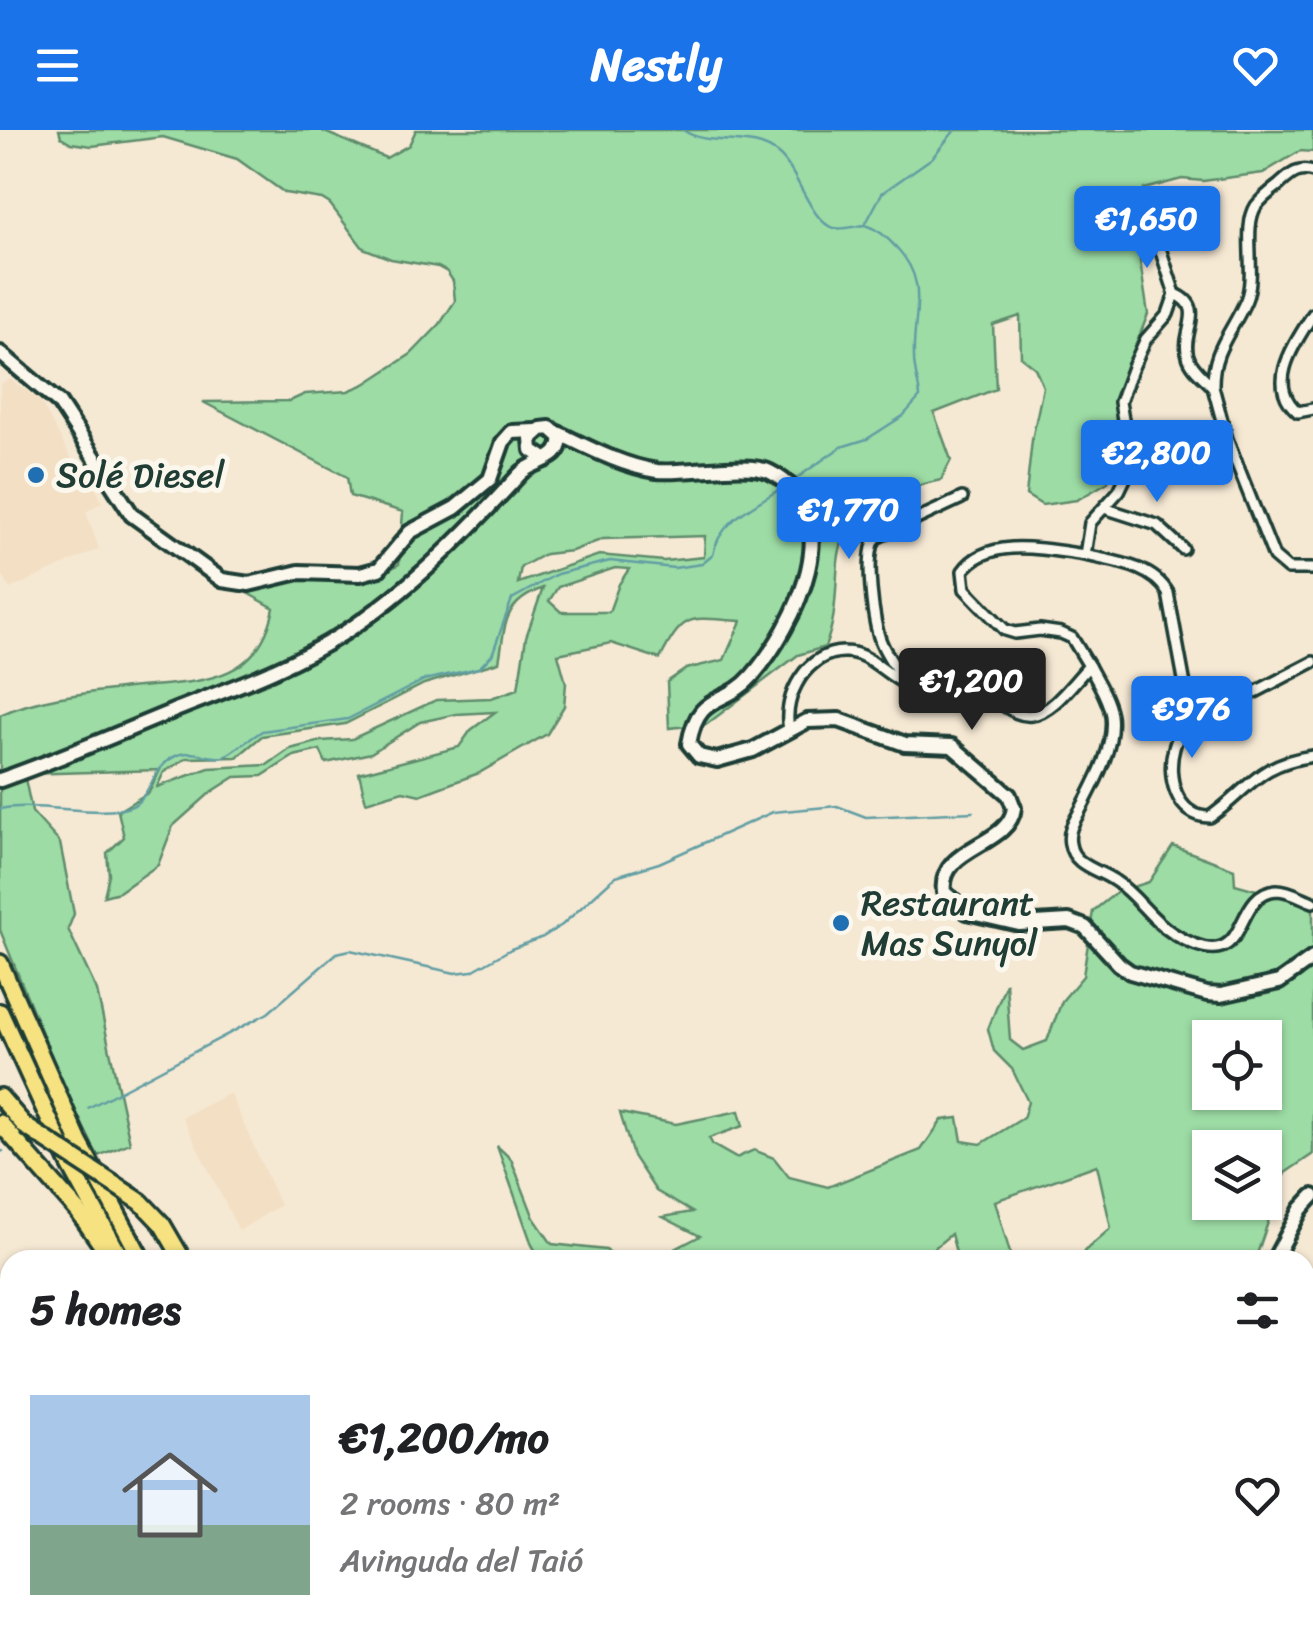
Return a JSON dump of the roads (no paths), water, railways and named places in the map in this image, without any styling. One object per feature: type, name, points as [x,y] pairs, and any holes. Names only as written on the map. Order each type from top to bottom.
[{"type":"highway","points":[[0,962],[79,1142],[137,1250]]},
{"type":"highway","points":[[0,1012],[68,1163],[116,1250]]},
{"type":"highway","points":[[0,1098],[25,1126],[141,1202],[162,1224],[177,1250]]},
{"type":"highway","points":[[0,1124],[78,1211],[105,1250]]},
{"type":"street","points":[[1313,172],[1300,170],[1290,175],[1252,214],[1252,271],[1247,298],[1214,358],[1213,388],[1228,439],[1274,557],[1288,568],[1313,569]]},
{"type":"street","points":[[1085,555],[1087,531],[1127,480],[1131,466],[1120,402],[1146,339],[1168,314],[1174,294],[1156,236]]},
{"type":"street","points":[[1174,294],[1190,304],[1193,318],[1186,352],[1190,362],[1213,388]]},
{"type":"street","points":[[1313,314],[1292,347],[1282,378],[1292,409],[1313,409]]},
{"type":"street","points":[[0,353],[59,402],[132,514],[222,580],[234,584],[299,572],[360,574],[379,568],[410,532],[455,508],[490,479],[503,442],[519,430],[553,457],[560,450],[589,446]]},
{"type":"street","points":[[0,780],[262,675],[342,635],[384,604],[493,505],[523,472],[546,428],[624,464],[660,471],[760,468],[780,478],[800,496],[809,512],[806,584],[796,608],[746,683],[707,704],[692,730],[690,744],[699,756],[717,760],[753,750],[806,721],[839,720],[905,744],[952,746],[1009,795],[1014,808],[1006,826],[946,871],[944,892],[967,912],[1019,924],[1069,921],[1085,926],[1130,972],[1207,994],[1221,995],[1279,982],[1313,958]]},
{"type":"street","points":[[558,434],[560,450]]},
{"type":"street","points":[[907,685],[884,650],[876,628],[868,560],[871,544],[876,538],[962,498]]},
{"type":"street","points":[[1104,508],[1157,525],[1183,550]]},
{"type":"street","points":[[1196,704],[1185,685],[1168,592],[1148,572],[1085,555],[1021,548],[975,558],[964,571],[965,588],[1005,630],[1061,632],[1072,638],[1103,694],[1111,722],[1096,783],[1069,837],[1078,861],[1114,880],[1173,934],[1212,948],[1229,944],[1237,935],[1254,898],[1287,892],[1313,902]]},
{"type":"street","points":[[789,729],[789,696],[812,665],[832,654],[858,654],[907,685],[984,695],[1026,716],[1045,712],[1089,666]]},
{"type":"street","points":[[1196,704],[1242,699],[1313,662]]},
{"type":"street","points":[[1196,704],[1174,748],[1172,769],[1178,798],[1196,815],[1204,818],[1215,814],[1260,774],[1286,761],[1313,756]]},
{"type":"street","points":[[1279,1250],[1301,1209],[1313,1196]]},
{"type":"waterway","points":[[683,130],[705,139],[768,148],[786,163],[826,224],[834,228],[865,225]]},
{"type":"waterway","points":[[794,480],[841,447],[867,439],[903,416],[920,397],[914,363],[917,287],[913,274],[896,247],[865,225],[882,193],[932,158],[955,130]]},
{"type":"waterway","points":[[0,809],[119,810],[138,802],[163,766],[178,755],[224,757],[262,731],[348,719],[424,680],[479,668],[492,655],[512,599],[557,574],[610,561],[674,568],[702,564],[713,555],[730,523],[783,487]]},
{"type":"waterway","points":[[88,1108],[268,1013],[337,953],[350,950],[455,973],[472,971],[562,925],[616,876],[659,863],[773,812],[837,806],[866,817],[973,812]]},
{"type":"place","name":"Solé Diesel","points":[[36,475]]},
{"type":"place","name":"Restaurant Mas Sunyol","points":[[841,923]]}]
